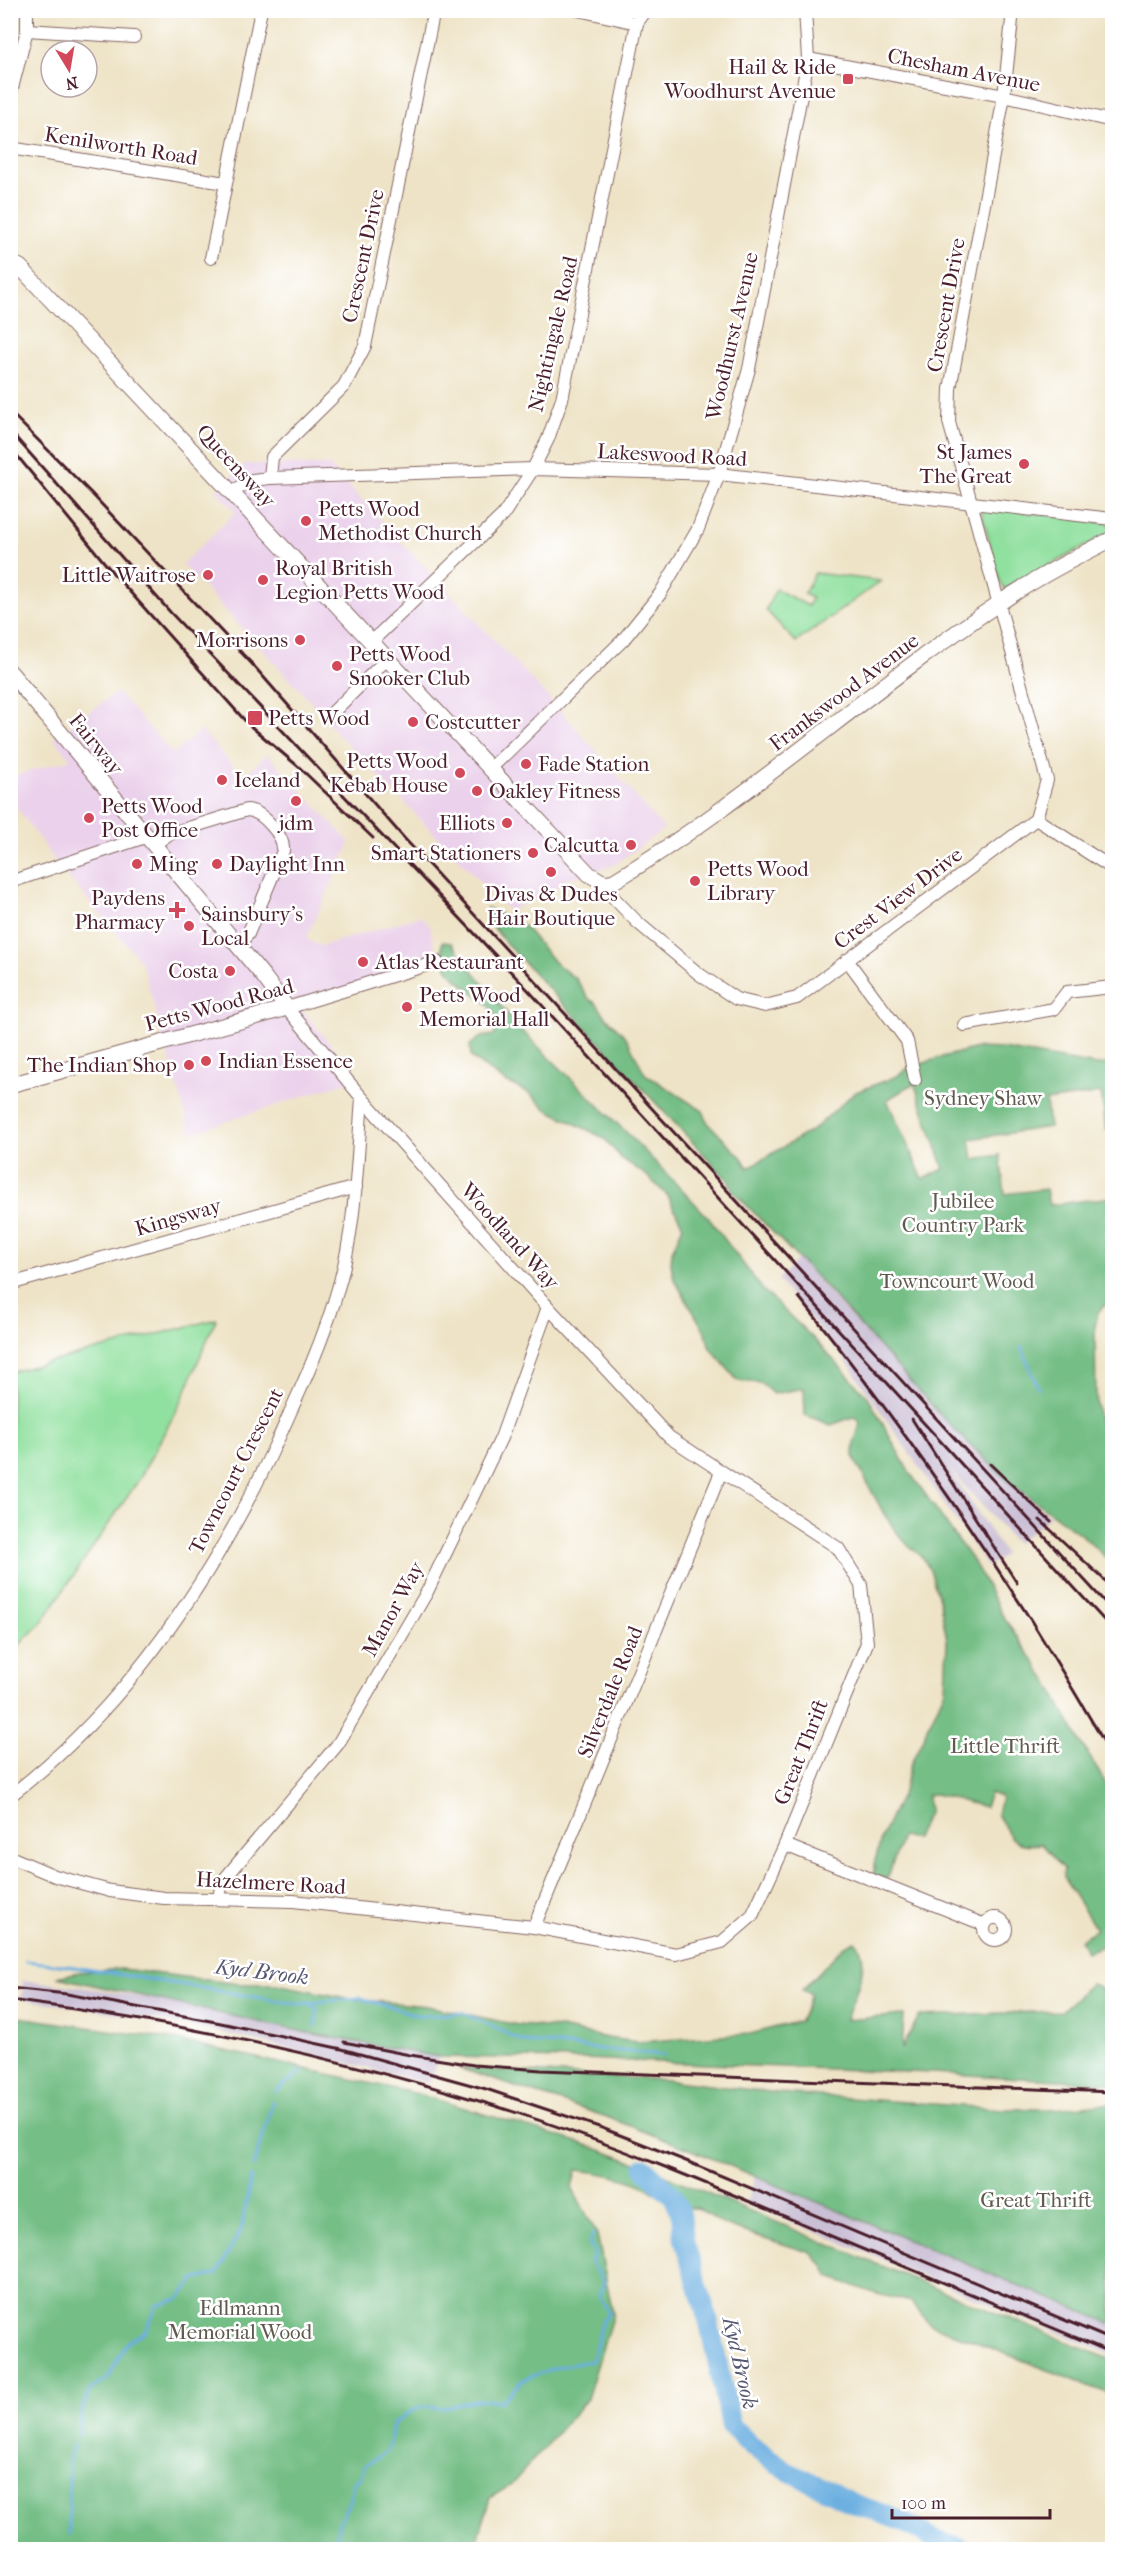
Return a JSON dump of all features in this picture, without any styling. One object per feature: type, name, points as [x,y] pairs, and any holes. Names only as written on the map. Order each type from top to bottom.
[{"type":"street","points":[[10,96],[27,30],[27,10]]},
{"type":"street","points":[[211,258],[261,10]]},
{"type":"street","name":"Crescent Drive","points":[[270,478],[272,457],[344,386],[365,346],[434,10]]},
{"type":"street","points":[[578,10],[637,23]]},
{"type":"street","name":"Nightingale Road","points":[[372,641],[503,515],[533,469],[548,439],[562,399],[637,23],[646,10]]},
{"type":"street","name":"Woodhurst Avenue","points":[[491,768],[602,663],[644,615],[699,530],[719,474],[749,369],[808,59],[805,10]]},
{"type":"street","name":"Crescent Drive","points":[[998,604],[949,422],[950,389],[1004,96],[1013,10]]},
{"type":"street","points":[[27,30],[134,37]]},
{"type":"street","name":"Chesham Avenue","points":[[808,59],[1004,96],[1113,121]]},
{"type":"street","name":"Kenilworth Road","points":[[10,148],[225,183]]},
{"type":"street","name":"Queensway","points":[[10,261],[20,267],[588,874],[604,883]]},
{"type":"street","name":"Lakeswood Road","points":[[232,492],[252,480],[270,478],[533,469],[719,474],[1113,519]]},
{"type":"street","name":"Frankswood Avenue","points":[[604,883],[614,881],[691,831],[792,759],[886,686],[998,604],[1059,567],[1113,539]]},
{"type":"street","points":[[998,604],[1047,780],[1036,819],[1113,868]]},
{"type":"street","points":[[328,717],[388,658]]},
{"type":"street","name":"Fairway","points":[[10,672],[287,1008]]},
{"type":"street","points":[[10,882],[247,810],[258,812],[281,838],[284,844],[283,851],[248,934],[238,946]]},
{"type":"street","name":"Crest View Drive","points":[[604,883],[612,896],[637,922],[699,974],[736,999],[765,1006],[797,998],[1036,819]]},
{"type":"street","points":[[847,960],[907,1041],[915,1080]]},
{"type":"street","name":"Petts Wood Road","points":[[10,1085],[287,1008],[437,962]]},
{"type":"street","points":[[964,1025],[1054,1010],[1067,992],[1113,987]]},
{"type":"street","name":"Woodland Way","points":[[287,1008],[362,1098],[548,1307],[669,1437],[722,1472]]},
{"type":"street","name":"Towncourt Crescent","points":[[10,1796],[85,1729],[135,1673],[188,1599],[245,1505],[278,1442],[310,1368],[338,1291],[356,1187],[362,1098]]},
{"type":"street","name":"Kingsway","points":[[10,1284],[356,1187]]},
{"type":"street","name":"Manor Way","points":[[219,1898],[222,1882],[338,1744],[427,1592],[501,1438],[548,1307]]},
{"type":"street","name":"Great Thrift","points":[[534,1927],[676,1954],[722,1942],[752,1916],[785,1845],[867,1643],[861,1585],[838,1548],[722,1472]]},
{"type":"street","name":"Silverdale Road","points":[[534,1927],[722,1472]]},
{"type":"street","points":[[785,1845],[985,1925]]},
{"type":"street","name":"Hazelmere Road","points":[[10,1857],[55,1876],[110,1892],[164,1898],[293,1901],[534,1927]]},
{"type":"shaded area","points":[[245,464],[329,465],[562,712],[664,829],[613,866],[566,879],[554,889],[509,911],[336,732],[301,691],[182,564],[236,512],[216,490]]},
{"type":"shaded area","points":[[117,692],[173,754],[201,730],[243,777],[267,754],[350,843],[306,939],[322,946],[420,916],[430,926],[437,959],[298,1005],[359,1078],[191,1133],[141,961],[61,869],[11,800],[10,777],[71,759],[53,738]]},
{"type":"shaded area","points":[[798,1259],[947,1422],[1011,1484],[1050,1516],[1016,1544],[948,1467],[1005,1554],[988,1567],[844,1358],[778,1280]]},
{"type":"shaded area","points":[[23,1980],[95,1989],[175,2003],[313,2034],[439,2057],[429,2083],[232,2035],[130,2015],[21,1999]]},
{"type":"shaded area","points":[[756,2177],[1112,2324],[1112,2355],[746,2203]]},
{"type":"green space","points":[[980,506],[1108,523],[1112,532],[1005,589],[1000,582]]},
{"type":"green space","points":[[815,573],[881,581],[796,642],[766,610],[776,589],[808,606],[812,598],[804,594]]},
{"type":"green space","name":"Jubilee Country Park","points":[[487,908],[524,926],[555,963],[576,979],[589,999],[597,1004],[606,1017],[626,1037],[645,1074],[703,1111],[708,1123],[742,1158],[748,1168],[814,1129],[854,1093],[897,1076],[907,1069],[942,1057],[977,1048],[1003,1049],[1097,1065],[1112,1063],[1112,1129],[1106,1130],[1101,1093],[1046,1101],[1049,1127],[970,1139],[973,1159],[1000,1155],[1005,1194],[1046,1189],[1049,1205],[1112,1197],[1112,1299],[1098,1312],[1095,1327],[1096,1403],[1100,1423],[1112,1442],[1112,1564],[1083,1536],[1010,1483],[947,1422],[820,1281],[733,1191],[728,1180],[504,941],[488,920]],"holes":[[[914,1083],[944,1169],[923,1179],[887,1100]]]},
{"type":"green space","name":"Little Thrift","points":[[442,942],[451,943],[517,1026],[632,1138],[707,1216],[763,1290],[815,1340],[868,1397],[908,1470],[976,1566],[1001,1613],[1048,1682],[1112,1794],[1112,1954],[1105,1945],[1086,1952],[1080,1940],[1096,1929],[1063,1877],[1064,1869],[1042,1844],[1024,1844],[1014,1840],[997,1814],[1001,1797],[990,1793],[985,1807],[935,1794],[927,1795],[929,1811],[916,1838],[902,1837],[887,1879],[874,1876],[874,1864],[882,1836],[904,1789],[910,1766],[945,1690],[947,1640],[940,1602],[931,1573],[924,1559],[901,1538],[884,1514],[854,1458],[854,1443],[860,1424],[858,1419],[853,1417],[831,1425],[805,1415],[804,1388],[773,1394],[761,1383],[738,1381],[710,1348],[705,1332],[674,1279],[671,1264],[672,1251],[683,1226],[667,1195],[646,1175],[621,1158],[604,1138],[548,1110],[529,1093],[504,1081],[471,1057],[470,1045],[481,1037],[494,1035],[499,1023],[494,1012],[485,1002],[456,978],[448,968],[443,957]]},
{"type":"green space","points":[[216,1319],[181,1402],[138,1481],[42,1622],[11,1653],[11,1372]]},
{"type":"green space","points":[[855,1941],[863,1958],[862,1968],[846,2020],[904,2015],[902,2049],[919,2016],[1062,2011],[1091,1983],[1112,1994],[1112,2083],[932,2073],[582,2059],[439,2057],[313,2034],[57,1977],[79,1972],[122,1969],[239,1984],[276,1984],[352,1999],[427,2006],[518,2025],[560,2028],[637,2042],[750,2034],[800,2021],[811,1994],[802,1990],[843,1947]]},
{"type":"green space","name":"Edlmann Memorial Wood","points":[[11,2016],[177,2040],[418,2094],[581,2143],[636,2163],[1112,2360],[1112,2395],[929,2324],[912,2302],[877,2294],[829,2277],[822,2264],[811,2253],[724,2225],[698,2208],[682,2207],[631,2181],[576,2170],[572,2188],[597,2234],[613,2314],[587,2399],[511,2485],[490,2498],[474,2549],[11,2549]]},
{"type":"green space","name":"Great Thrift","points":[[458,2068],[666,2080],[778,2093],[1003,2109],[1053,2109],[1112,2103],[1112,2324],[699,2153],[607,2117]]},
{"type":"waterway","points":[[1021,1346],[1038,1388]]},
{"type":"waterway","name":"Kyd Brook","points":[[26,1961],[298,2004],[359,1998],[421,2016],[464,2013],[524,2042],[664,2055]]},
{"type":"waterway","points":[[309,2003],[317,2009],[316,2026]]},
{"type":"waterway","points":[[276,2091],[302,2071]]},
{"type":"waterway","points":[[254,2166],[273,2101]]},
{"type":"waterway","name":"Kyd Brook","points":[[644,2168],[673,2196],[681,2214],[684,2240],[709,2323],[731,2426],[753,2447],[786,2470],[855,2504],[902,2521],[937,2541],[964,2550]]},
{"type":"waterway","points":[[78,2434],[82,2410],[89,2391],[108,2378],[126,2344],[146,2330],[156,2306],[179,2299],[194,2280],[217,2274],[241,2230],[251,2177]]},
{"type":"waterway","name":"Kyd Brook","points":[[654,2188],[657,2181]]},
{"type":"waterway","points":[[332,2550],[336,2545],[339,2521],[350,2501],[353,2484],[361,2476],[364,2466],[389,2450],[393,2423],[422,2407],[446,2408],[475,2400],[502,2401],[523,2380],[557,2367],[592,2361],[603,2320],[609,2312],[599,2296],[604,2282],[591,2263],[595,2252],[589,2244],[593,2234]]},
{"type":"waterway","points":[[69,2534],[69,2458],[74,2444]]},
{"type":"railway","points":[[10,412],[91,493],[253,665],[404,838],[1112,1610]]},
{"type":"railway","points":[[10,431],[171,613],[530,992],[1112,1629]]},
{"type":"railway","points":[[10,447],[113,573],[248,724],[300,768],[373,838]]},
{"type":"railway","points":[[799,1297],[888,1412],[972,1530],[1036,1629],[1112,1755]]},
{"type":"railway","points":[[912,1419],[1017,1583]]},
{"type":"railway","points":[[990,1464],[1051,1522]]},
{"type":"railway","points":[[1040,1520],[1112,1587]]},
{"type":"railway","points":[[10,1988],[67,1994],[221,2023],[342,2049],[486,2089],[602,2128],[686,2161],[1112,2340]]},
{"type":"railway","points":[[10,2000],[131,2018],[252,2042],[372,2070],[533,2118],[752,2202],[1112,2353]]},
{"type":"railway","points":[[344,2042],[474,2065],[541,2070],[1112,2092]]},
{"type":"place","name":"Hail & Ride Woodhurst Avenue","points":[[848,79]]},
{"type":"place","name":"St James The Great","points":[[1024,464]]},
{"type":"place","name":"Petts Wood Methodist Church","points":[[306,521]]},
{"type":"place","name":"Little Waitrose","points":[[208,575]]},
{"type":"place","name":"Royal British Legion Petts Wood","points":[[263,580]]},
{"type":"place","name":"Morrisons","points":[[300,640]]},
{"type":"place","name":"Petts Wood Snooker Club","points":[[337,666]]},
{"type":"place","name":"Petts Wood","points":[[255,718]]},
{"type":"place","name":"Costcutter","points":[[413,722]]},
{"type":"place","name":"Fade Station","points":[[526,764]]},
{"type":"place","name":"Petts Wood Kebab House","points":[[460,773]]},
{"type":"place","name":"Iceland","points":[[222,780]]},
{"type":"place","name":"Oakley Fitness","points":[[477,791]]},
{"type":"place","name":"jdm","points":[[296,801]]},
{"type":"place","name":"Petts Wood Post Office","points":[[89,818]]},
{"type":"place","name":"Elliots","points":[[507,823]]},
{"type":"place","name":"Calcutta","points":[[631,845]]},
{"type":"place","name":"Smart Stationers","points":[[533,853]]},
{"type":"place","name":"Ming","points":[[137,864]]},
{"type":"place","name":"Daylight Inn","points":[[217,864]]},
{"type":"place","name":"Divas & Dudes Hair Boutique","points":[[551,872]]},
{"type":"place","name":"Petts Wood Library","points":[[695,881]]},
{"type":"place","name":"Paydens Pharmacy","points":[[177,910]]},
{"type":"place","name":"Sainsbury's Local","points":[[189,926]]},
{"type":"place","name":"Atlas Restaurant","points":[[363,962]]},
{"type":"place","name":"Costa","points":[[230,971]]},
{"type":"place","name":"Petts Wood Memorial Hall","points":[[407,1007]]},
{"type":"place","name":"Indian Essence","points":[[206,1061]]},
{"type":"place","name":"The Indian Shop","points":[[189,1065]]},
{"type":"park label","name":"Sydney Shaw","points":[[983,1098]]},
{"type":"park label","name":"Towncourt Wood","points":[[957,1281]]}]
